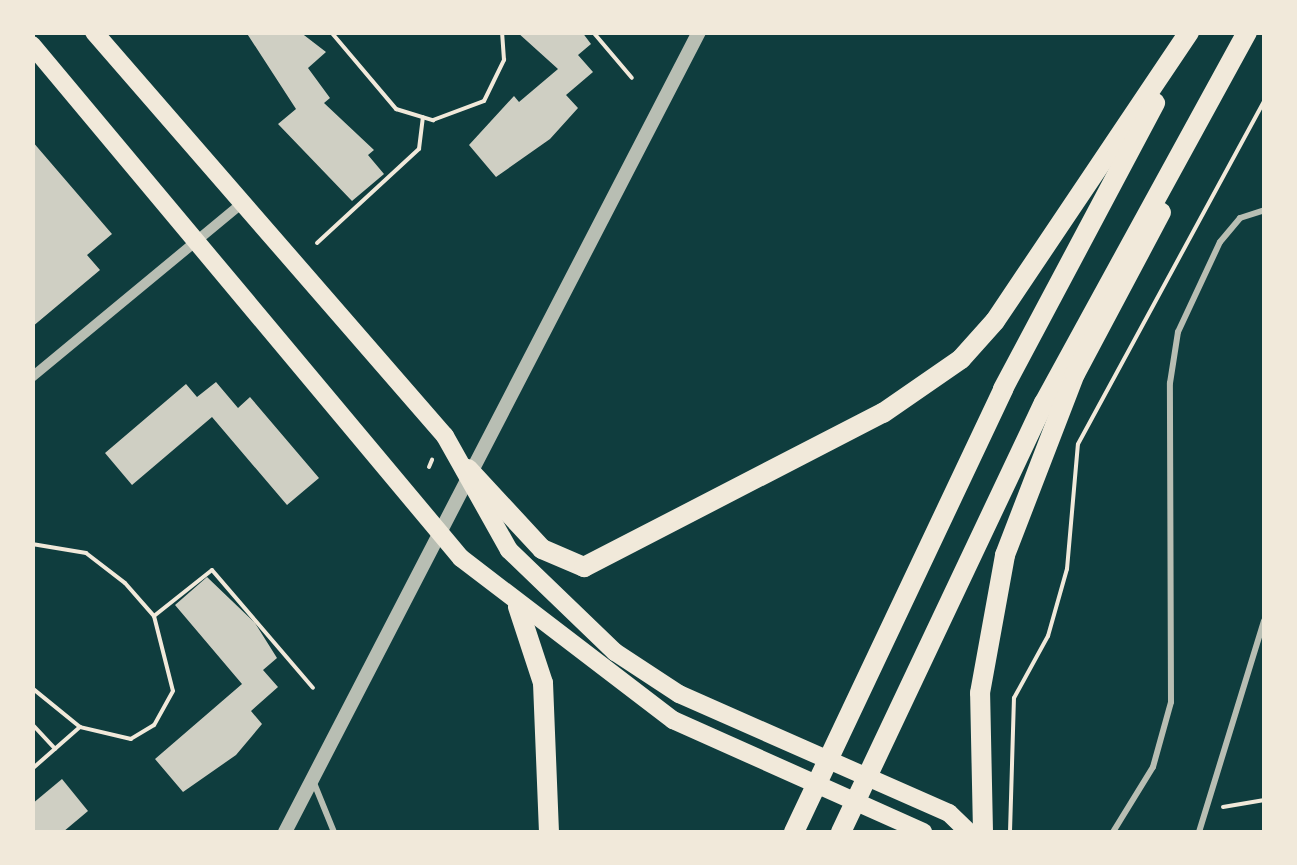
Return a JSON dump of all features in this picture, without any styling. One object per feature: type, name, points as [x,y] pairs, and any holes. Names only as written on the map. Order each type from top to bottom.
[{"type":"highway","points":[[468,468],[542,549],[584,567],[884,413],[961,360],[995,321],[1189,32]]},
{"type":"highway","points":[[794,832],[1002,389],[1196,32]]},
{"type":"highway","points":[[841,832],[1044,403],[1247,32]]},
{"type":"highway","points":[[983,832],[980,693],[1005,556],[1075,374],[1256,32]]},
{"type":"highway","points":[[518,607],[543,683],[550,832]]},
{"type":"main road","points":[[94,32],[239,206],[468,468],[509,550],[590,629],[679,694],[926,804],[969,832]]},
{"type":"main road","points":[[32,45],[441,532],[518,607],[611,681],[742,753],[919,831]]},
{"type":"street","points":[[285,832],[441,532],[468,468],[700,32]]},
{"type":"street","points":[[32,377],[239,206]]},
{"type":"lane","points":[[1113,832],[1153,767],[1171,702],[1170,383],[1178,332],[1220,242],[1240,218],[1264,210]]},
{"type":"lane","points":[[1198,832],[1209,809],[1264,621]]},
{"type":"lane","points":[[313,780],[334,832]]},
{"type":"path","points":[[331,32],[396,109],[423,118],[450,119],[484,101],[504,60],[502,32]]},
{"type":"path","points":[[592,32],[632,78]]},
{"type":"path","points":[[1010,832],[1014,698],[1048,636],[1067,569],[1078,444],[1264,101]]},
{"type":"path","points":[[316,243],[419,149],[423,118]]},
{"type":"path","points":[[429,467],[432,460]]},
{"type":"path","points":[[32,544],[86,553],[154,616],[170,669],[165,712],[131,739],[80,727],[32,688]]},
{"type":"path","points":[[154,616],[212,570],[314,688]]},
{"type":"path","points":[[32,724],[55,749]]},
{"type":"path","points":[[32,769],[80,727]]},
{"type":"path","points":[[1209,809],[1264,800]]},
{"type":"building","points":[[246,32],[300,32],[326,52],[308,68],[330,98],[324,103],[374,150],[368,155],[384,174],[352,201],[278,124],[296,109]]},
{"type":"building","points":[[517,32],[582,32],[591,44],[578,55],[593,72],[566,95],[578,108],[550,139],[496,177],[469,145],[514,96],[519,102],[558,69]]},
{"type":"building","points":[[32,141],[112,234],[87,255],[100,270],[32,327]]},
{"type":"building","points":[[216,382],[238,408],[250,397],[319,478],[287,505],[212,417],[132,485],[105,453],[186,384],[197,397]]},
{"type":"building","points":[[207,577],[255,623],[277,658],[263,670],[278,687],[251,711],[262,724],[236,755],[183,792],[155,759],[242,684],[175,605]]},
{"type":"building","points":[[62,779],[88,811],[63,832],[32,832],[32,804]]}]
